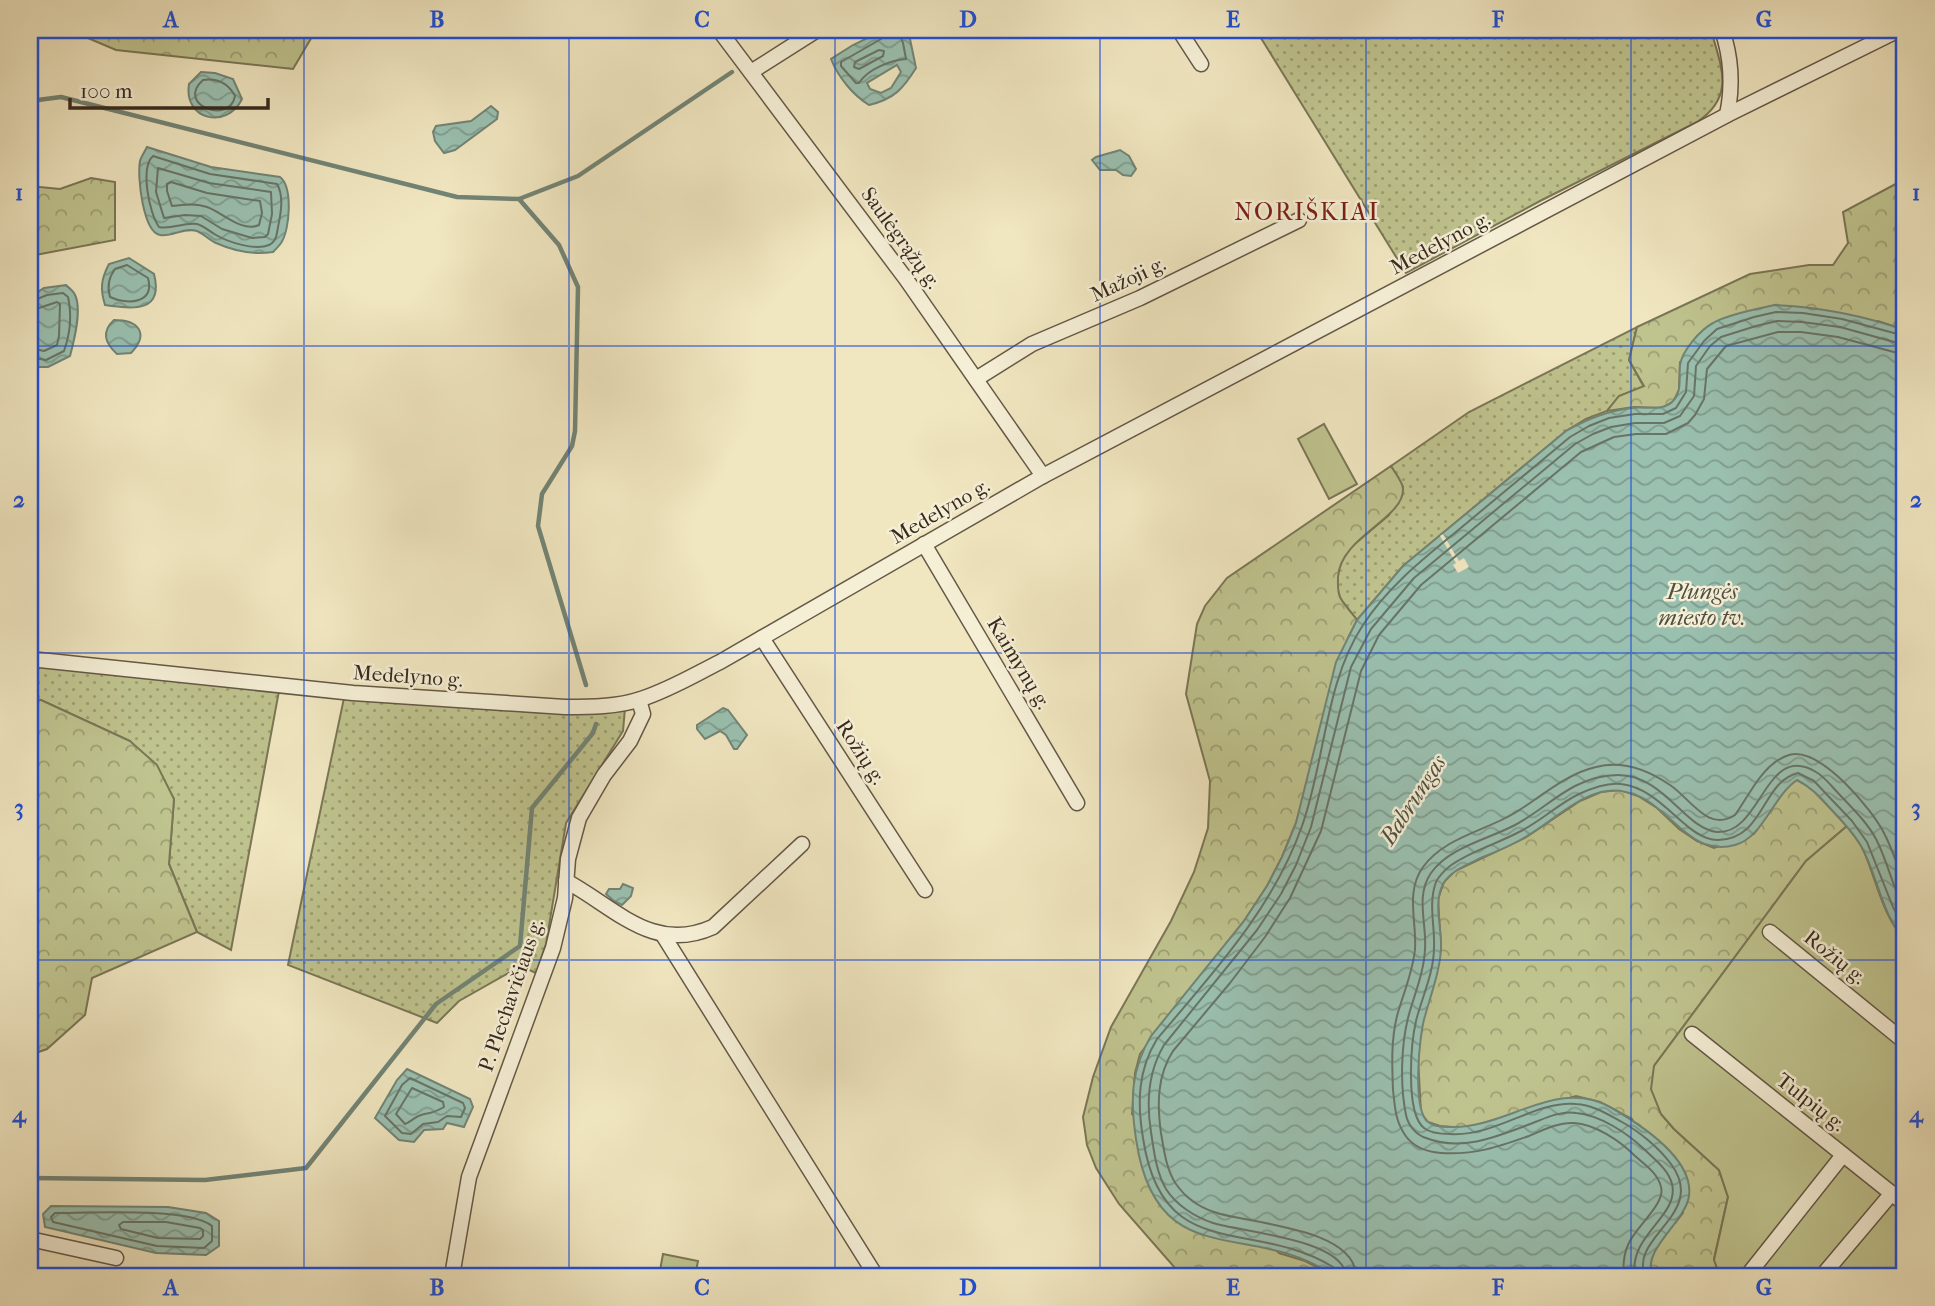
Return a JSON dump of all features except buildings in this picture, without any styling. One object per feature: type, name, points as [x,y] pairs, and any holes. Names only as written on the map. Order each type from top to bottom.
[{"type":"street","name":"Saulėgrąžų g.","points":[[719,30],[906,279],[1043,476]]},
{"type":"street","points":[[751,72],[817,30]]},
{"type":"street","points":[[1179,30],[1201,64]]},
{"type":"street","points":[[1722,30],[1731,72],[1727,116]]},
{"type":"street","name":"Medelyno g.","points":[[30,659],[366,694],[565,707],[639,700],[677,684],[762,638],[1043,476],[1727,116],[1899,30]]},
{"type":"street","name":"Mažoji g.","points":[[976,379],[1032,344],[1140,298],[1299,220]]},
{"type":"street","name":"Kaimynų g.","points":[[924,544],[1077,803]]},
{"type":"street","name":"Rožių g.","points":[[762,638],[925,890]]},
{"type":"street","name":"P. Plechavičiaus g.","points":[[452,1276],[469,1177],[553,948],[568,859],[579,818],[604,775],[631,741],[643,714],[639,700]]},
{"type":"street","points":[[566,881],[644,929],[678,937],[700,933],[713,926],[802,844]]},
{"type":"street","name":"Rožių g.","points":[[1770,932],[1905,1042]]},
{"type":"street","points":[[663,935],[876,1276]]},
{"type":"street","name":"Tulpių g.","points":[[1692,1034],[1905,1204]]},
{"type":"street","points":[[1747,1276],[1843,1155]]},
{"type":"street","points":[[1822,1276],[1892,1194]]},
{"type":"street","points":[[30,1239],[116,1258]]},
{"type":"green space","points":[[69,30],[312,30],[313,35],[293,69],[116,50]]},
{"type":"green space","points":[[1256,30],[1711,30],[1721,69],[1721,91],[1717,102],[1697,122],[1540,201],[1406,273]]},
{"type":"green space","points":[[91,178],[115,182],[115,240],[30,256],[30,186],[60,189]]},
{"type":"green space","points":[[1905,179],[1905,330],[1878,321],[1680,362],[1679,390],[1673,402],[1662,408],[1634,407],[1607,411],[1619,396],[1644,386],[1629,360],[1637,327],[1750,274],[1809,265],[1833,265],[1848,243],[1843,212]]},
{"type":"green space","points":[[1637,327],[1629,360],[1644,387],[1619,396],[1607,411],[1566,431],[1403,566],[1357,620],[1340,598],[1337,586],[1339,566],[1350,548],[1389,515],[1403,487],[1391,466],[1469,412]]},
{"type":"green space","points":[[1324,424],[1357,484],[1329,499],[1298,439]]},
{"type":"green space","points":[[1391,466],[1403,486],[1401,500],[1394,510],[1360,539],[1341,563],[1339,594],[1357,620],[1348,638],[1296,823],[1267,886],[1244,921],[1140,1054],[1135,1073],[1132,1114],[1279,1253],[1305,1261],[1334,1276],[1186,1276],[1175,1268],[1119,1204],[1096,1168],[1087,1145],[1083,1117],[1093,1077],[1111,1027],[1171,921],[1194,872],[1208,828],[1210,781],[1186,694],[1197,624],[1205,606],[1227,578]]},
{"type":"green space","points":[[30,665],[279,691],[231,950],[197,932],[169,864],[174,799],[130,741],[41,700],[30,699]]},
{"type":"green space","points":[[344,698],[547,713],[625,708],[623,731],[566,823],[546,944],[536,973],[521,966],[459,1001],[437,1023],[288,965]]},
{"type":"green space","points":[[30,699],[41,700],[130,741],[157,765],[174,799],[169,864],[197,932],[92,978],[85,1015],[47,1049],[30,1055]]},
{"type":"green space","points":[[1797,780],[1809,786],[1847,826],[1806,861],[1654,1066],[1661,1114],[1719,1170],[1728,1197],[1714,1259],[1720,1276],[1653,1276],[1651,1260],[1654,1251],[1683,1213],[1632,1119],[1600,1102],[1576,1096],[1466,1128],[1428,1122],[1421,1113],[1418,1058],[1422,1025],[1441,948],[1438,899],[1444,882],[1455,871],[1525,838],[1580,801],[1601,792],[1620,790],[1638,796],[1657,808],[1679,829],[1714,848],[1754,834],[1786,787]]},
{"type":"green space","points":[[1847,826],[1863,849],[1885,908],[1905,940],[1905,1276],[1720,1276],[1714,1260],[1728,1197],[1719,1170],[1661,1114],[1651,1089],[1654,1066],[1806,861]]},
{"type":"green space","points":[[663,1254],[698,1261],[695,1276],[659,1276]]},
{"type":"water","points":[[884,30],[903,30],[910,39],[916,68],[897,92],[885,100],[869,105],[847,85],[831,59]],"holes":[[[897,65],[901,72],[891,88],[881,93],[870,89],[867,83]]]},
{"type":"water","points":[[201,72],[233,79],[242,99],[227,115],[208,117],[193,106],[189,96],[189,84]]},
{"type":"water","points":[[491,106],[498,112],[497,119],[455,150],[444,153],[435,141],[433,132],[436,126],[471,121]]},
{"type":"water","points":[[147,147],[211,167],[280,177],[287,190],[289,209],[284,237],[280,244],[273,252],[251,253],[213,242],[197,231],[188,230],[165,235],[154,232],[145,214],[139,178],[140,161]]},
{"type":"water","points":[[1120,150],[1129,156],[1136,169],[1131,176],[1116,170],[1100,170],[1092,160],[1096,157]]},
{"type":"water","points":[[129,258],[154,274],[154,296],[144,306],[105,305],[102,284],[109,264]]},
{"type":"water","points":[[66,285],[74,293],[78,307],[70,356],[48,367],[34,367],[30,359],[30,297],[44,288]]},
{"type":"water","name":"Plungės miesto tv.","points":[[1775,305],[1841,313],[1905,330],[1905,940],[1890,919],[1858,841],[1819,796],[1797,780],[1781,796],[1761,826],[1745,841],[1720,847],[1706,845],[1694,839],[1650,803],[1634,794],[1610,791],[1591,795],[1516,842],[1461,868],[1443,884],[1438,908],[1440,957],[1421,1039],[1418,1088],[1423,1115],[1428,1122],[1435,1125],[1470,1126],[1550,1101],[1570,1098],[1590,1099],[1610,1107],[1649,1132],[1674,1155],[1683,1168],[1689,1196],[1686,1206],[1653,1257],[1653,1276],[1334,1276],[1303,1259],[1212,1238],[1186,1228],[1164,1210],[1147,1182],[1134,1125],[1134,1085],[1139,1061],[1151,1036],[1244,921],[1282,857],[1296,823],[1336,662],[1357,620],[1403,566],[1566,431],[1589,419],[1614,411],[1659,408],[1669,404],[1678,393],[1680,365],[1692,341],[1713,323],[1726,317]]},
{"type":"water","points":[[114,320],[129,322],[139,329],[140,339],[131,353],[117,354],[107,342],[107,329]]},
{"type":"water","points":[[723,708],[728,710],[747,735],[737,749],[734,749],[726,735],[720,731],[705,739],[697,729],[697,725]]},
{"type":"water","points":[[623,884],[633,888],[631,896],[622,905],[606,894],[609,889],[620,889]]},
{"type":"water","points":[[407,1069],[470,1099],[473,1107],[464,1127],[447,1123],[443,1129],[424,1130],[414,1142],[399,1140],[375,1118],[397,1080]]},
{"type":"water","points":[[51,1206],[168,1207],[206,1213],[219,1221],[219,1246],[206,1255],[156,1253],[45,1227],[43,1214]]},
{"type":"pier","points":[[1443,534],[1459,561],[1464,558],[1469,567],[1458,573],[1453,565],[1456,563],[1440,536]]},
{"type":"waterway","points":[[519,199],[578,176],[732,72]]},
{"type":"waterway","points":[[30,101],[61,97],[457,197],[519,199],[559,245],[578,287],[575,431],[572,446],[542,494],[538,526],[586,685]]},
{"type":"waterway","points":[[30,1178],[205,1180],[306,1168],[436,1004],[520,946],[532,808],[593,733],[596,724]]},
{"type":"district","name":"NORIŠKIAI","points":[[1307,212]]},
{"type":"water label","name":"Babrungas","points":[[1413,800]]}]
